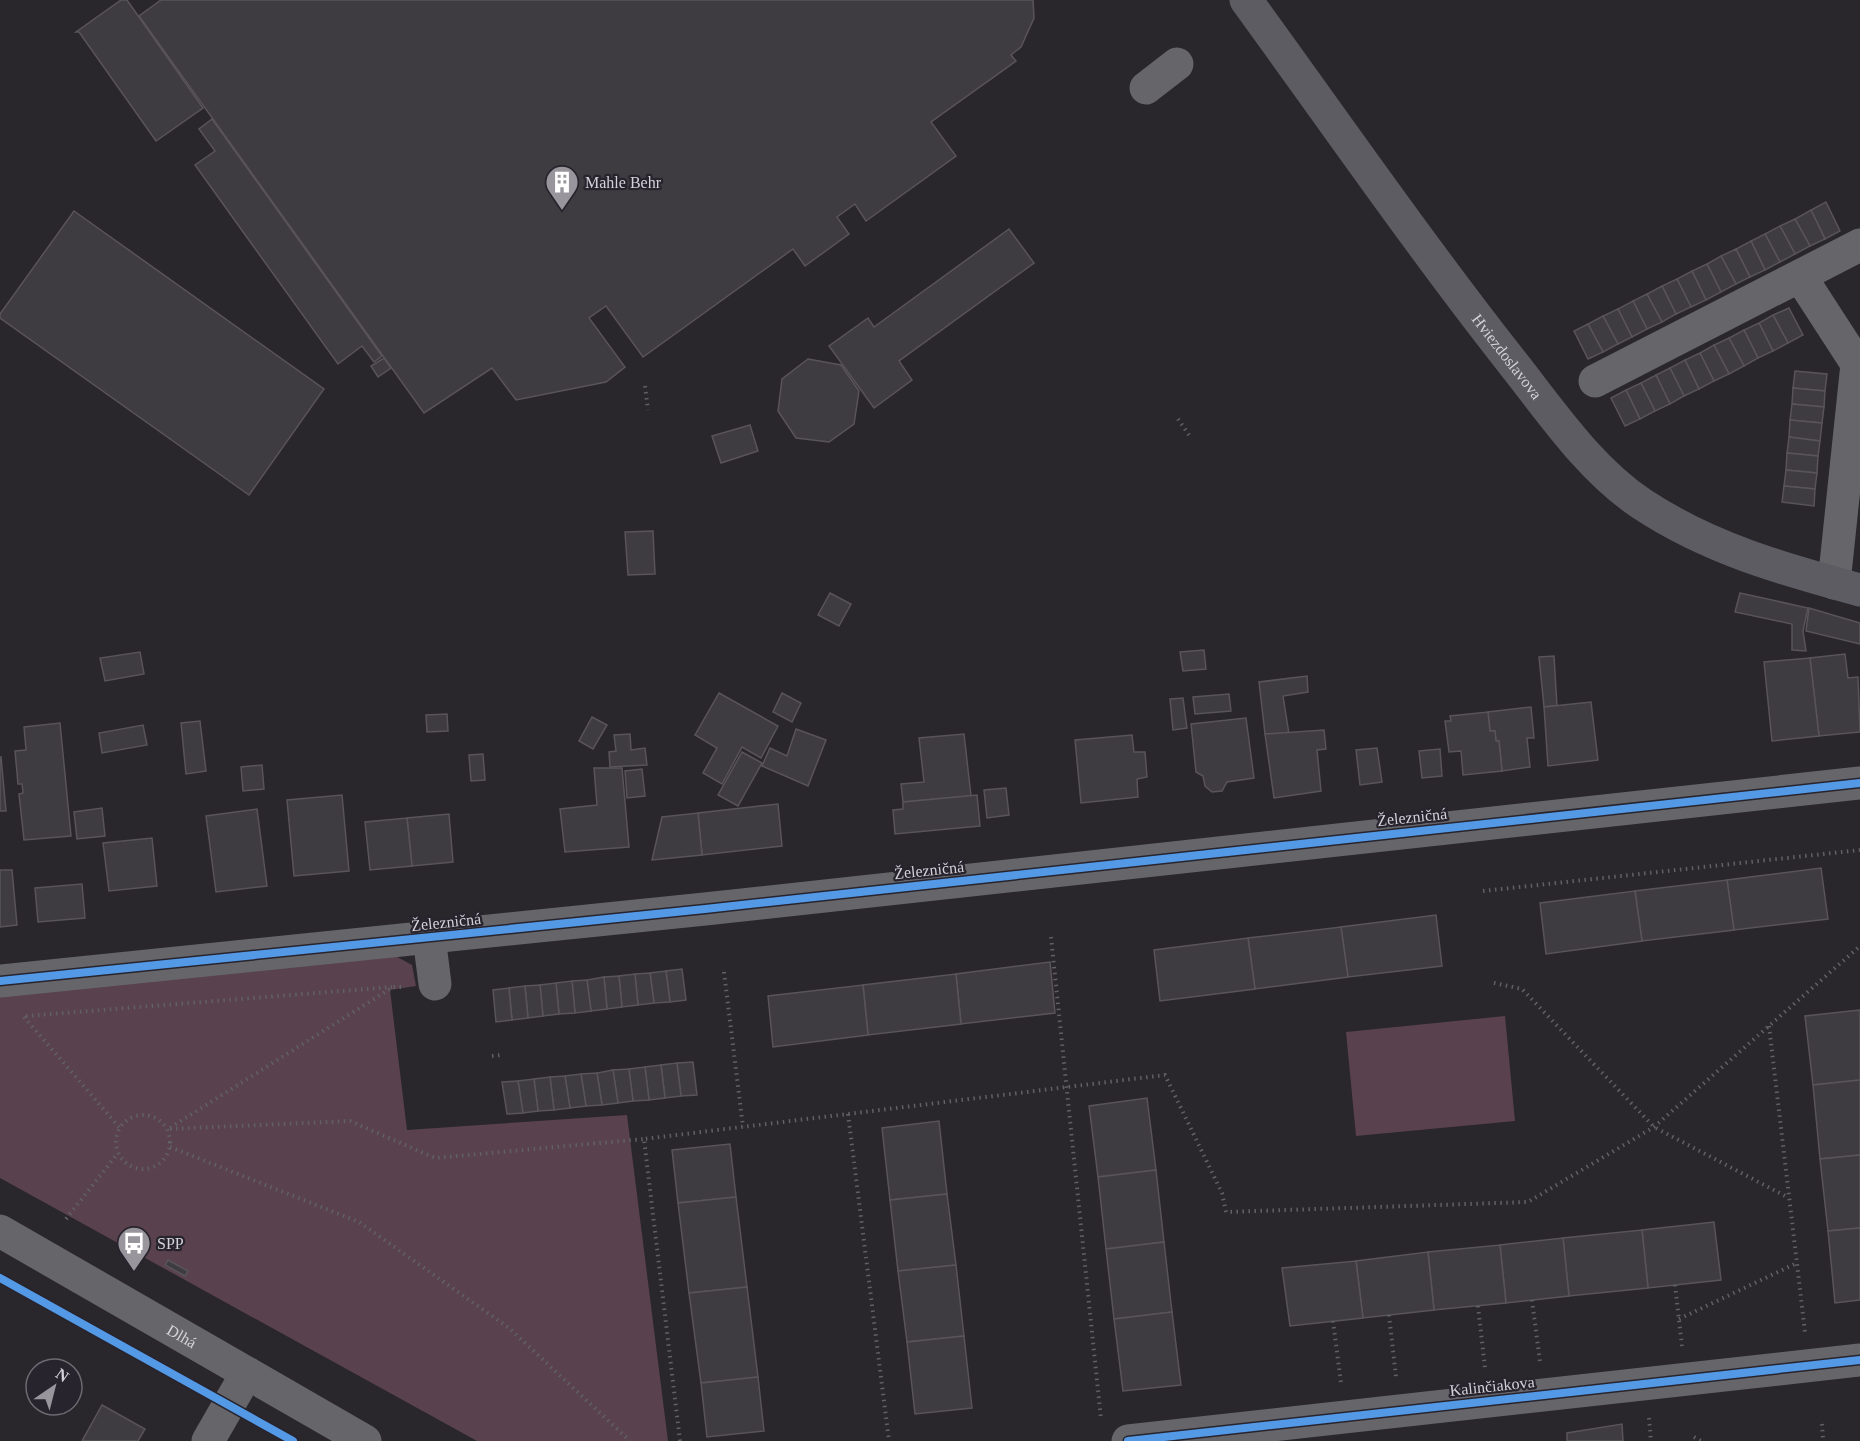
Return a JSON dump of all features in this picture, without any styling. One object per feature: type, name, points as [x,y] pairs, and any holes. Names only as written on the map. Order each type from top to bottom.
[{"type":"main road","name":"Hviezdoslavova","points":[[1252,2],[1486,329],[1598,466],[1640,503],[1685,531],[1759,562],[1847,586]]},
{"type":"street","points":[[1146,88],[1177,64]]},
{"type":"street","points":[[1595,381],[1860,245]]},
{"type":"street","points":[[1800,276],[1857,364],[1847,586]]},
{"type":"street","name":"Železničná","points":[[0,981],[1860,783]]},
{"type":"street","points":[[429,937],[435,984]]},
{"type":"street","name":"Dlhá","points":[[0,1232],[365,1441]]},
{"type":"street","name":"Kalinčiakova","points":[[1128,1441],[1860,1360]]},
{"type":"street","points":[[208,1441],[247,1373]]},
{"type":"path","points":[[645,386],[648,410]]},
{"type":"path","points":[[1179,419],[1189,435]]},
{"type":"path","points":[[1483,891],[1860,850]]},
{"type":"path","points":[[1052,937],[1102,1423]]},
{"type":"path","points":[[168,1129],[350,1121],[435,1158],[742,1127],[1066,1089],[1165,1075],[1222,1193],[1226,1212],[1528,1202],[1654,1126],[1860,946]]},
{"type":"path","points":[[724,972],[742,1127]]},
{"type":"path","points":[[1494,983],[1522,989],[1654,1126],[1789,1197]]},
{"type":"path","points":[[119,1127],[23,1016],[435,984]]},
{"type":"path","points":[[168,1129],[393,987]]},
{"type":"path","points":[[1769,1026],[1809,1365]]},
{"type":"path","points":[[492,1056],[501,1055]]},
{"type":"path","points":[[148,1114],[156,1117],[168,1129],[170,1147],[162,1162],[146,1169],[129,1166],[118,1153],[115,1144],[119,1127],[132,1116],[148,1114]]},
{"type":"path","points":[[848,1114],[889,1441]]},
{"type":"path","points":[[644,1138],[680,1441]]},
{"type":"path","points":[[170,1147],[358,1222],[509,1328],[630,1441]]},
{"type":"path","points":[[66,1219],[118,1153]]},
{"type":"path","points":[[1679,1319],[1797,1263]]},
{"type":"path","points":[[1675,1285],[1683,1354]]},
{"type":"path","points":[[1532,1300],[1540,1368]]},
{"type":"path","points":[[1478,1306],[1485,1373]]},
{"type":"path","points":[[1389,1315],[1397,1382]]},
{"type":"path","points":[[1333,1321],[1341,1388]]},
{"type":"path","points":[[1822,1424],[1823,1439]]},
{"type":"path","points":[[1695,1437],[1701,1441]]},
{"type":"shaded area","points":[[390,953],[412,965],[416,986],[390,990],[407,1130],[627,1115],[668,1441],[477,1441],[0,1178],[0,996]]},
{"type":"shaded area","points":[[1505,1016],[1515,1121],[1356,1136],[1346,1032]]},
{"type":"building","points":[[121,0],[127,0],[203,108],[156,141],[79,32],[76,32]]},
{"type":"building","name":"Mahle Behr","points":[[161,0],[1033,0],[1034,18],[1021,47],[1011,55],[1016,61],[931,122],[956,156],[866,221],[855,204],[837,217],[849,234],[805,266],[793,249],[643,357],[606,306],[589,318],[625,367],[606,382],[516,400],[492,368],[424,413],[139,16]]},
{"type":"building","points":[[212,119],[382,356],[374,362],[362,346],[338,364],[195,165],[215,151],[199,129]]},
{"type":"building","points":[[1826,202],[1840,231],[1825,239],[1811,210]]},
{"type":"building","points":[[1811,210],[1825,239],[1810,246],[1795,219]]},
{"type":"building","points":[[74,211],[324,389],[249,495],[0,318],[0,314]]},
{"type":"building","points":[[1795,219],[1810,246],[1795,254],[1780,226]]},
{"type":"building","points":[[1780,226],[1795,254],[1780,262],[1765,234]]},
{"type":"building","points":[[1009,229],[1034,263],[899,361],[912,380],[874,408],[829,346],[868,318],[874,327]]},
{"type":"building","points":[[1765,234],[1780,262],[1765,270],[1751,241]]},
{"type":"building","points":[[1751,241],[1765,270],[1750,277],[1736,249]]},
{"type":"building","points":[[1736,249],[1750,277],[1736,284],[1721,256]]},
{"type":"building","points":[[1721,256],[1736,284],[1721,292],[1707,264]]},
{"type":"building","points":[[1707,264],[1721,292],[1706,300],[1692,271]]},
{"type":"building","points":[[1692,271],[1706,300],[1691,307],[1677,279]]},
{"type":"building","points":[[1677,279],[1691,307],[1676,314],[1662,286]]},
{"type":"building","points":[[1662,286],[1676,314],[1662,322],[1647,294]]},
{"type":"building","points":[[1647,294],[1662,322],[1647,329],[1633,301]]},
{"type":"building","points":[[1633,301],[1647,329],[1632,337],[1618,309]]},
{"type":"building","points":[[1789,308],[1803,335],[1788,343],[1773,315]]},
{"type":"building","points":[[1618,309],[1632,337],[1618,344],[1603,316]]},
{"type":"building","points":[[1773,315],[1788,343],[1773,351],[1759,323]]},
{"type":"building","points":[[1603,316],[1618,344],[1603,352],[1588,324]]},
{"type":"building","points":[[1759,323],[1773,351],[1758,358],[1744,330]]},
{"type":"building","points":[[1588,324],[1603,352],[1588,359],[1574,331]]},
{"type":"building","points":[[1744,330],[1758,358],[1744,366],[1729,338]]},
{"type":"building","points":[[1729,338],[1744,366],[1729,374],[1714,345]]},
{"type":"building","points":[[1714,345],[1729,374],[1714,381],[1700,353]]},
{"type":"building","points":[[1700,353],[1714,381],[1699,389],[1685,360]]},
{"type":"building","points":[[384,358],[391,368],[378,377],[371,366]]},
{"type":"building","points":[[808,359],[841,365],[859,391],[854,424],[829,442],[796,438],[778,411],[782,379]]},
{"type":"building","points":[[1685,360],[1699,389],[1684,396],[1670,368]]},
{"type":"building","points":[[1670,368],[1684,396],[1670,404],[1656,375]]},
{"type":"building","points":[[1795,371],[1827,374],[1825,391],[1793,388]]},
{"type":"building","points":[[1656,375],[1670,404],[1655,411],[1641,383]]},
{"type":"building","points":[[1641,383],[1655,411],[1640,419],[1626,390]]},
{"type":"building","points":[[1793,388],[1825,391],[1824,407],[1792,404]]},
{"type":"building","points":[[1626,390],[1640,419],[1625,426],[1611,398]]},
{"type":"building","points":[[1792,404],[1824,407],[1822,423],[1790,420]]},
{"type":"building","points":[[1790,420],[1822,423],[1820,441],[1789,437]]},
{"type":"building","points":[[750,425],[758,451],[721,463],[712,436]]},
{"type":"building","points":[[1789,437],[1820,441],[1818,456],[1787,453]]},
{"type":"building","points":[[1787,453],[1818,456],[1817,473],[1786,470]]},
{"type":"building","points":[[1786,470],[1817,473],[1815,489],[1784,486]]},
{"type":"building","points":[[1784,486],[1815,489],[1814,506],[1782,502]]},
{"type":"building","points":[[653,531],[655,574],[628,575],[625,532]]},
{"type":"building","points":[[830,593],[851,604],[839,626],[818,615]]},
{"type":"building","points":[[1740,593],[1808,608],[1803,631],[1806,651],[1792,650],[1792,624],[1735,612]]},
{"type":"building","points":[[1809,608],[1860,623],[1860,644],[1806,631]]},
{"type":"building","points":[[1204,650],[1206,669],[1183,671],[1180,652]]},
{"type":"building","points":[[140,652],[144,674],[105,681],[100,658]]},
{"type":"building","points":[[1845,654],[1848,678],[1858,677],[1860,732],[1819,736],[1810,658]]},
{"type":"building","points":[[1554,656],[1557,706],[1544,707],[1539,657]]},
{"type":"building","points":[[1810,658],[1819,736],[1772,741],[1764,662]]},
{"type":"building","points":[[1307,676],[1308,692],[1283,696],[1289,734],[1265,734],[1259,682]]},
{"type":"building","points":[[719,693],[778,726],[761,758],[742,747],[722,784],[703,773],[717,748],[695,735]]},
{"type":"building","points":[[782,693],[801,703],[792,722],[773,712]]},
{"type":"building","points":[[1229,694],[1231,711],[1195,714],[1193,697]]},
{"type":"building","points":[[1183,698],[1187,728],[1173,730],[1170,699]]},
{"type":"building","points":[[1591,702],[1598,760],[1548,766],[1544,707]]},
{"type":"building","points":[[1531,707],[1534,738],[1527,738],[1530,767],[1502,771],[1499,741],[1496,741],[1495,731],[1490,731],[1488,712]]},
{"type":"building","points":[[1488,712],[1490,731],[1495,731],[1496,741],[1499,741],[1502,771],[1463,775],[1461,751],[1449,752],[1445,721],[1451,721],[1450,716]]},
{"type":"building","points":[[447,714],[448,731],[427,732],[426,715]]},
{"type":"building","points":[[592,717],[607,725],[593,749],[579,741]]},
{"type":"building","points":[[1246,718],[1254,778],[1227,782],[1222,791],[1212,792],[1205,786],[1203,776],[1196,772],[1191,724]]},
{"type":"building","points":[[200,721],[206,771],[186,774],[181,723]]},
{"type":"building","points":[[60,723],[71,836],[24,840],[19,794],[23,793],[22,784],[18,784],[15,751],[26,750],[24,727]]},
{"type":"building","points":[[143,725],[147,745],[102,753],[99,733]]},
{"type":"building","points":[[796,729],[826,740],[808,786],[762,766],[770,748],[787,756]]},
{"type":"building","points":[[1324,730],[1326,749],[1317,750],[1321,791],[1274,798],[1265,734]]},
{"type":"building","points":[[630,734],[631,750],[645,748],[647,765],[610,767],[609,752],[616,751],[614,735]]},
{"type":"building","points":[[964,734],[971,796],[903,802],[901,784],[924,782],[919,738]]},
{"type":"building","points":[[1132,735],[1134,752],[1145,752],[1147,777],[1137,779],[1138,797],[1081,803],[1075,740]]},
{"type":"building","points":[[1377,748],[1382,782],[1360,785],[1356,750]]},
{"type":"building","points":[[1440,749],[1442,776],[1422,778],[1419,751]]},
{"type":"building","points":[[742,752],[762,763],[738,806],[718,795]]},
{"type":"building","points":[[483,754],[485,780],[471,781],[469,755]]},
{"type":"building","points":[[1,757],[6,811],[0,811]]},
{"type":"building","points":[[262,765],[264,789],[243,791],[241,767]]},
{"type":"building","points":[[594,768],[622,768],[629,847],[565,852],[560,809],[597,805]]},
{"type":"building","points":[[642,769],[645,796],[627,798],[625,771]]},
{"type":"building","points":[[1006,788],[1009,815],[987,818],[984,790]]},
{"type":"building","points":[[342,795],[349,871],[294,876],[287,800]]},
{"type":"building","points":[[977,795],[980,826],[895,834],[893,810],[903,809],[903,802]]},
{"type":"building","points":[[778,804],[782,846],[702,855],[698,813]]},
{"type":"building","points":[[102,808],[105,836],[77,839],[74,812]]},
{"type":"building","points":[[257,809],[267,886],[216,892],[206,816]]},
{"type":"building","points":[[698,813],[702,855],[652,860],[662,817]]},
{"type":"building","points":[[449,814],[453,862],[412,866],[407,818]]},
{"type":"building","points":[[407,818],[412,866],[370,870],[365,822]]},
{"type":"building","points":[[152,838],[157,886],[109,891],[103,843]]},
{"type":"building","points":[[1821,868],[1828,919],[1734,930],[1727,880]]},
{"type":"building","points":[[0,870],[12,870],[17,925],[0,927]]},
{"type":"building","points":[[1727,880],[1734,930],[1642,941],[1635,891]]},
{"type":"building","points":[[82,884],[85,918],[38,922],[35,888]]},
{"type":"building","points":[[1635,891],[1642,941],[1546,954],[1540,903]]},
{"type":"building","points":[[1436,915],[1442,966],[1348,977],[1341,927]]},
{"type":"building","points":[[1341,927],[1348,977],[1255,989],[1248,938]]},
{"type":"building","points":[[1248,938],[1255,989],[1160,1001],[1154,950]]},
{"type":"building","points":[[1050,962],[1055,1013],[961,1024],[956,974]]},
{"type":"building","points":[[682,969],[686,1000],[670,1002],[666,971]]},
{"type":"building","points":[[666,971],[670,1002],[654,1003],[650,973]]},
{"type":"building","points":[[650,973],[654,1003],[638,1005],[635,974]]},
{"type":"building","points":[[635,974],[638,1005],[622,1007],[619,976]]},
{"type":"building","points":[[956,974],[961,1024],[868,1035],[863,985]]},
{"type":"building","points":[[619,976],[622,1007],[607,1009],[604,977]]},
{"type":"building","points":[[604,977],[607,1009],[591,1011],[587,980]]},
{"type":"building","points":[[587,980],[591,1011],[575,1013],[572,981]]},
{"type":"building","points":[[572,981],[575,1013],[559,1014],[556,983]]},
{"type":"building","points":[[556,983],[559,1014],[543,1016],[540,985]]},
{"type":"building","points":[[540,985],[543,1016],[528,1018],[525,986]]},
{"type":"building","points":[[863,985],[868,1035],[773,1047],[768,996]]},
{"type":"building","points":[[525,986],[528,1018],[512,1020],[509,988]]},
{"type":"building","points":[[509,988],[512,1020],[496,1022],[493,990]]},
{"type":"building","points":[[1860,1010],[1860,1080],[1813,1085],[1805,1016]]},
{"type":"building","points":[[693,1062],[697,1095],[681,1096],[677,1063]]},
{"type":"building","points":[[677,1063],[681,1096],[665,1098],[661,1065]]},
{"type":"building","points":[[661,1065],[665,1098],[649,1100],[645,1067]]},
{"type":"building","points":[[645,1067],[649,1100],[633,1101],[629,1069]]},
{"type":"building","points":[[629,1069],[633,1101],[618,1103],[613,1070]]},
{"type":"building","points":[[613,1070],[618,1103],[602,1105],[597,1073]]},
{"type":"building","points":[[597,1073],[602,1105],[586,1106],[581,1074]]},
{"type":"building","points":[[581,1074],[586,1106],[570,1108],[565,1076]]},
{"type":"building","points":[[565,1076],[570,1108],[554,1110],[550,1077]]},
{"type":"building","points":[[550,1077],[554,1110],[538,1111],[534,1079]]},
{"type":"building","points":[[534,1079],[538,1111],[523,1113],[518,1081]]},
{"type":"building","points":[[1860,1080],[1860,1155],[1820,1159],[1813,1085]]},
{"type":"building","points":[[518,1081],[523,1113],[507,1114],[502,1082]]},
{"type":"building","points":[[1147,1098],[1156,1170],[1098,1177],[1089,1106]]},
{"type":"building","points":[[939,1121],[947,1194],[890,1200],[882,1128]]},
{"type":"building","points":[[730,1144],[736,1197],[678,1203],[672,1150]]},
{"type":"building","points":[[1860,1155],[1860,1228],[1828,1231],[1820,1159]]},
{"type":"building","points":[[1156,1170],[1164,1242],[1106,1249],[1098,1177]]},
{"type":"building","points":[[947,1194],[956,1265],[898,1271],[890,1200]]},
{"type":"building","points":[[736,1197],[747,1287],[689,1293],[678,1203]]},
{"type":"building","points":[[1714,1222],[1721,1280],[1648,1288],[1642,1230]]},
{"type":"building","points":[[1860,1228],[1860,1300],[1835,1303],[1828,1231]]},
{"type":"building","points":[[1642,1230],[1648,1288],[1569,1296],[1563,1238]]},
{"type":"building","points":[[1563,1238],[1569,1296],[1506,1303],[1500,1245]]},
{"type":"building","points":[[1164,1242],[1172,1312],[1114,1319],[1106,1249]]},
{"type":"building","points":[[1500,1245],[1506,1303],[1434,1310],[1428,1252]]},
{"type":"building","points":[[1428,1252],[1434,1310],[1363,1318],[1356,1261]]},
{"type":"building","points":[[168,1260],[188,1271],[185,1276],[165,1265]]},
{"type":"building","points":[[1356,1261],[1363,1318],[1290,1326],[1282,1268]]},
{"type":"building","points":[[956,1265],[964,1336],[907,1342],[898,1271]]},
{"type":"building","points":[[747,1287],[758,1377],[701,1383],[689,1293]]},
{"type":"building","points":[[1172,1312],[1181,1385],[1123,1391],[1114,1319]]},
{"type":"building","points":[[964,1336],[972,1408],[915,1414],[907,1342]]},
{"type":"building","points":[[758,1377],[764,1431],[707,1437],[701,1383]]},
{"type":"building","points":[[102,1405],[145,1429],[138,1441],[82,1441]]},
{"type":"building","points":[[1622,1424],[1623,1441],[1567,1441],[1567,1433]]},
{"type":"cycle path","points":[[0,981],[705,909],[1860,783]]},
{"type":"cycle path","points":[[0,1278],[293,1441]]},
{"type":"cycle path","points":[[1128,1441],[1860,1360]]},
{"type":"place","name":"Mahle Behr","points":[[562,211]]},
{"type":"place","name":"SPP","points":[[134,1272]]}]
